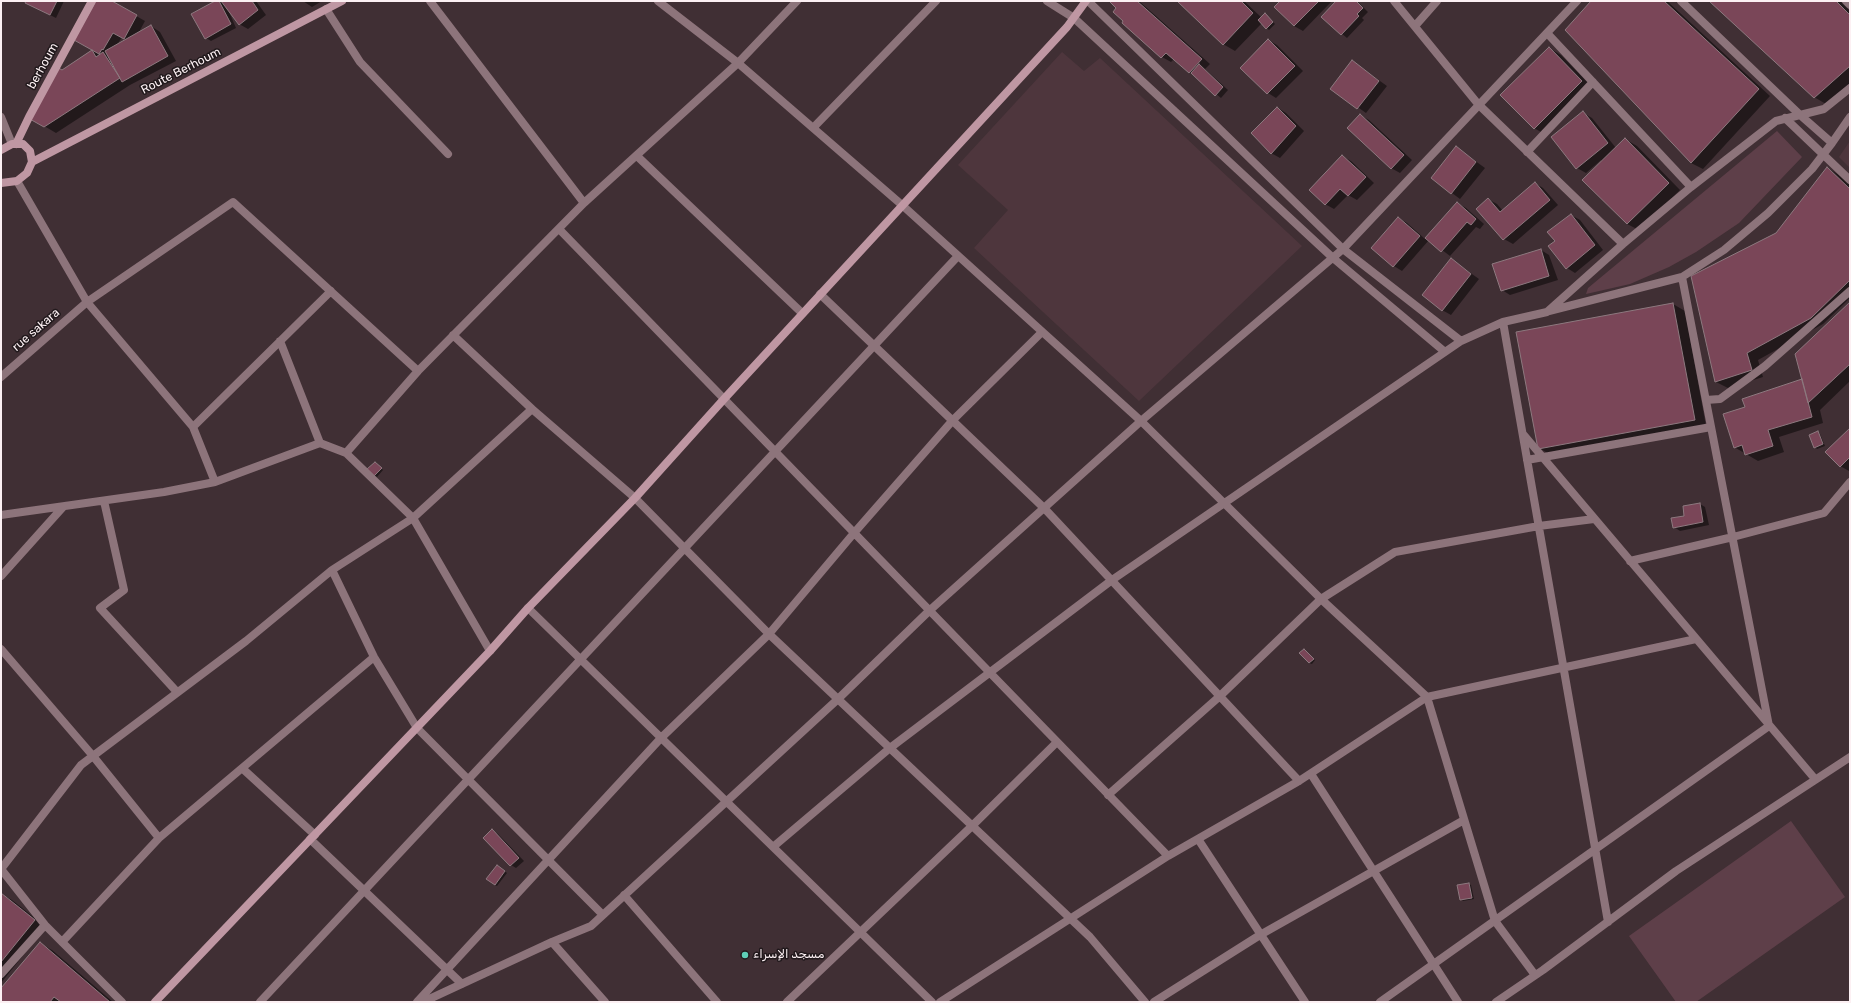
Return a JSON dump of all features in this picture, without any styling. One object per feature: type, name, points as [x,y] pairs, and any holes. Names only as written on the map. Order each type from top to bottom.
[{"type":"street","name":"berhoum","points":[[14,144],[92,1]]},
{"type":"street","name":"Route Berhoum","points":[[32,162],[342,1]]},
{"type":"street","points":[[430,1],[584,203]]},
{"type":"street","points":[[658,1],[738,63],[902,205],[1141,421],[1321,599],[1427,697],[1494,921],[1535,975]]},
{"type":"street","points":[[346,453],[418,371],[584,203],[738,63],[797,1]]},
{"type":"street","points":[[813,128],[936,1]]},
{"type":"street","points":[[1047,1],[1074,18],[1333,258],[1445,352]]},
{"type":"street","points":[[155,1002],[490,651],[528,608],[635,498],[802,313],[1074,18],[1087,1],[1343,249],[1461,341]]},
{"type":"street","points":[[1394,1],[1478,104],[1623,244]]},
{"type":"street","points":[[1415,26],[1437,1]]},
{"type":"street","points":[[423,1002],[552,942],[591,926],[838,699],[930,611],[1141,421],[1343,249],[1478,104],[1577,1]]},
{"type":"street","points":[[1681,1],[1832,144]]},
{"type":"street","points":[[1846,1],[1850,5]]},
{"type":"street","points":[[326,9],[360,62],[448,154]]},
{"type":"street","points":[[1547,32],[1691,187]]},
{"type":"street","points":[[1527,152],[1593,82]]},
{"type":"street","points":[[1547,312],[1623,244],[1691,187],[1776,121],[1799,114],[1824,109],[1850,88]]},
{"type":"street","points":[[1,117],[14,144]]},
{"type":"street","points":[[774,847],[890,748],[1112,580],[1461,341],[1503,322],[1682,277],[1724,250],[1768,213],[1832,144],[1850,117]]},
{"type":"street","points":[[1785,118],[1850,180]]},
{"type":"street","points":[[1,150],[14,144],[22,144],[30,151],[32,162],[27,173],[17,181],[10,183],[2,181]]},
{"type":"street","points":[[637,156],[802,313]]},
{"type":"street","points":[[17,181],[87,302],[193,427],[215,482]]},
{"type":"street","name":"rue sakara","points":[[1,377],[87,302],[233,202],[331,291]]},
{"type":"street","points":[[559,229],[1168,856]]},
{"type":"street","points":[[260,1002],[958,256]]},
{"type":"street","points":[[1682,277],[1769,726]]},
{"type":"street","points":[[193,427],[331,291],[418,371]]},
{"type":"street","points":[[1706,400],[1720,399],[1765,366],[1850,291]]},
{"type":"street","points":[[820,294],[1045,509],[1300,781]]},
{"type":"street","points":[[1503,322],[1608,922]]},
{"type":"street","points":[[417,1002],[661,738],[769,634],[854,533],[953,420],[1042,332]]},
{"type":"street","points":[[453,335],[532,409],[635,498],[769,634],[1090,937],[1145,1002]]},
{"type":"street","points":[[280,341],[320,443]]},
{"type":"street","points":[[122,1002],[45,924],[1,869],[82,765],[246,641],[332,570],[413,518],[532,409]]},
{"type":"street","points":[[1527,460],[1711,427]]},
{"type":"street","points":[[1523,434],[1815,779]]},
{"type":"street","points":[[1,515],[164,492],[215,482],[320,443],[346,453],[413,518],[490,651]]},
{"type":"street","points":[[1630,561],[1732,537],[1824,513],[1850,482]]},
{"type":"street","points":[[104,501],[124,590],[100,608],[177,692]]},
{"type":"street","points":[[1,576],[63,507]]},
{"type":"street","points":[[1108,795],[1220,696],[1321,599],[1395,552],[1539,526],[1594,519]]},
{"type":"street","points":[[332,570],[374,657],[417,728],[603,915]]},
{"type":"street","points":[[528,608],[932,1002]]},
{"type":"street","points":[[940,1002],[1168,856],[1300,781],[1427,697],[1696,639]]},
{"type":"street","points":[[1,649],[93,756],[159,838]]},
{"type":"street","points":[[62,942],[159,838],[243,769],[374,657]]},
{"type":"street","points":[[1380,1002],[1769,726]]},
{"type":"street","points":[[787,1002],[972,826],[1057,742]]},
{"type":"street","points":[[1496,1002],[1608,922],[1676,871],[1850,757]]},
{"type":"street","points":[[243,769],[313,837],[364,890],[462,984]]},
{"type":"street","points":[[1311,774],[1458,1002]]},
{"type":"street","points":[[1154,1002],[1260,935],[1464,820]]},
{"type":"street","points":[[1198,839],[1260,935],[1306,1002]]},
{"type":"street","points":[[624,895],[717,1002]]},
{"type":"street","points":[[1,974],[45,924]]},
{"type":"street","points":[[552,942],[605,1002]]},
{"type":"shaded area","points":[[1062,52],[1084,71],[1100,58],[1302,246],[1139,401],[974,248],[1008,210],[958,165]]},
{"type":"shaded area","points":[[1777,131],[1802,157],[1739,223],[1696,252],[1669,267],[1630,284],[1586,294],[1588,288]]},
{"type":"shaded area","points":[[1850,141],[1850,168],[1839,157]]},
{"type":"shaded area","points":[[1791,821],[1845,897],[1696,1002],[1676,1002],[1629,936]]},
{"type":"building","points":[[26,1],[57,1],[50,15],[25,3]]},
{"type":"building","points":[[96,1],[112,1],[137,15],[124,39],[113,33],[99,54],[74,40]]},
{"type":"building","points":[[215,1],[219,1],[231,24],[205,39],[191,14]]},
{"type":"building","points":[[221,1],[252,1],[258,10],[239,25]]},
{"type":"building","points":[[1109,1],[1137,1],[1202,59],[1189,73],[1166,53],[1161,58],[1122,23],[1123,21],[1113,12],[1116,8]]},
{"type":"building","points":[[1177,1],[1241,1],[1253,13],[1223,45]]},
{"type":"building","points":[[1280,1],[1319,1],[1294,26],[1274,7]]},
{"type":"building","points":[[1336,1],[1356,1],[1363,8],[1357,14],[1359,16],[1341,35],[1321,17]]},
{"type":"building","points":[[1591,1],[1664,1],[1759,89],[1691,163],[1565,30]]},
{"type":"building","points":[[1709,1],[1836,1],[1850,15],[1850,66],[1814,98]]},
{"type":"building","points":[[1265,13],[1273,22],[1266,29],[1258,20]]},
{"type":"building","points":[[151,25],[168,56],[122,82],[105,51]]},
{"type":"building","points":[[1268,39],[1295,66],[1267,94],[1240,68]]},
{"type":"building","points":[[1549,47],[1582,81],[1534,129],[1500,95]]},
{"type":"building","points":[[92,50],[96,57],[103,52],[120,78],[44,127],[28,118],[57,67],[62,70]]},
{"type":"building","points":[[1352,60],[1379,81],[1357,109],[1330,89]]},
{"type":"building","points":[[1199,64],[1223,87],[1215,96],[1191,73]]},
{"type":"building","points":[[1277,107],[1296,126],[1271,154],[1251,133]]},
{"type":"building","points":[[1583,111],[1608,143],[1576,169],[1551,137]]},
{"type":"building","points":[[1360,114],[1404,155],[1391,169],[1347,128]]},
{"type":"building","points":[[1625,138],[1669,183],[1627,224],[1582,180]]},
{"type":"building","points":[[1456,146],[1476,162],[1451,194],[1431,178]]},
{"type":"building","points":[[1342,155],[1366,177],[1348,196],[1340,189],[1325,205],[1309,190]]},
{"type":"building","points":[[1827,167],[1850,189],[1850,280],[1811,318],[1747,353],[1752,370],[1715,382],[1691,276],[1776,233]]},
{"type":"building","points":[[1535,182],[1550,200],[1503,240],[1476,209],[1488,198],[1500,212]]},
{"type":"building","points":[[1457,202],[1476,219],[1471,225],[1467,222],[1441,252],[1425,238]]},
{"type":"building","points":[[1571,214],[1595,245],[1566,269],[1548,246],[1555,241],[1547,232]]},
{"type":"building","points":[[1398,217],[1420,236],[1393,267],[1371,248]]},
{"type":"building","points":[[1541,249],[1549,276],[1501,291],[1492,264]]},
{"type":"building","points":[[1451,258],[1471,274],[1442,311],[1422,295]]},
{"type":"building","points":[[1850,302],[1850,364],[1808,403],[1795,354]]},
{"type":"building","points":[[1673,303],[1695,420],[1538,449],[1516,332]]},
{"type":"building","points":[[1802,379],[1812,417],[1768,430],[1773,446],[1745,455],[1742,445],[1734,448],[1723,414],[1745,407],[1742,399]]},
{"type":"building","points":[[1850,428],[1850,457],[1840,467],[1825,452]]},
{"type":"building","points":[[1818,431],[1823,444],[1814,448],[1809,435]]},
{"type":"building","points":[[375,462],[382,468],[374,476],[367,469]]},
{"type":"building","points":[[1700,503],[1703,522],[1673,528],[1671,518],[1684,516],[1683,506]]},
{"type":"building","points":[[1304,649],[1314,659],[1309,663],[1299,653]]},
{"type":"building","points":[[492,829],[519,858],[510,866],[483,838]]},
{"type":"building","points":[[497,865],[505,871],[495,885],[486,879]]},
{"type":"building","points":[[1469,883],[1472,898],[1460,900],[1457,885]]},
{"type":"building","points":[[1,893],[35,920],[1,962]]},
{"type":"building","points":[[40,942],[110,1002],[61,1002],[54,997],[50,1002],[1,1002],[1,988]]},
{"type":"place","name":"مسجد الإسراء","points":[[745,955]]}]
